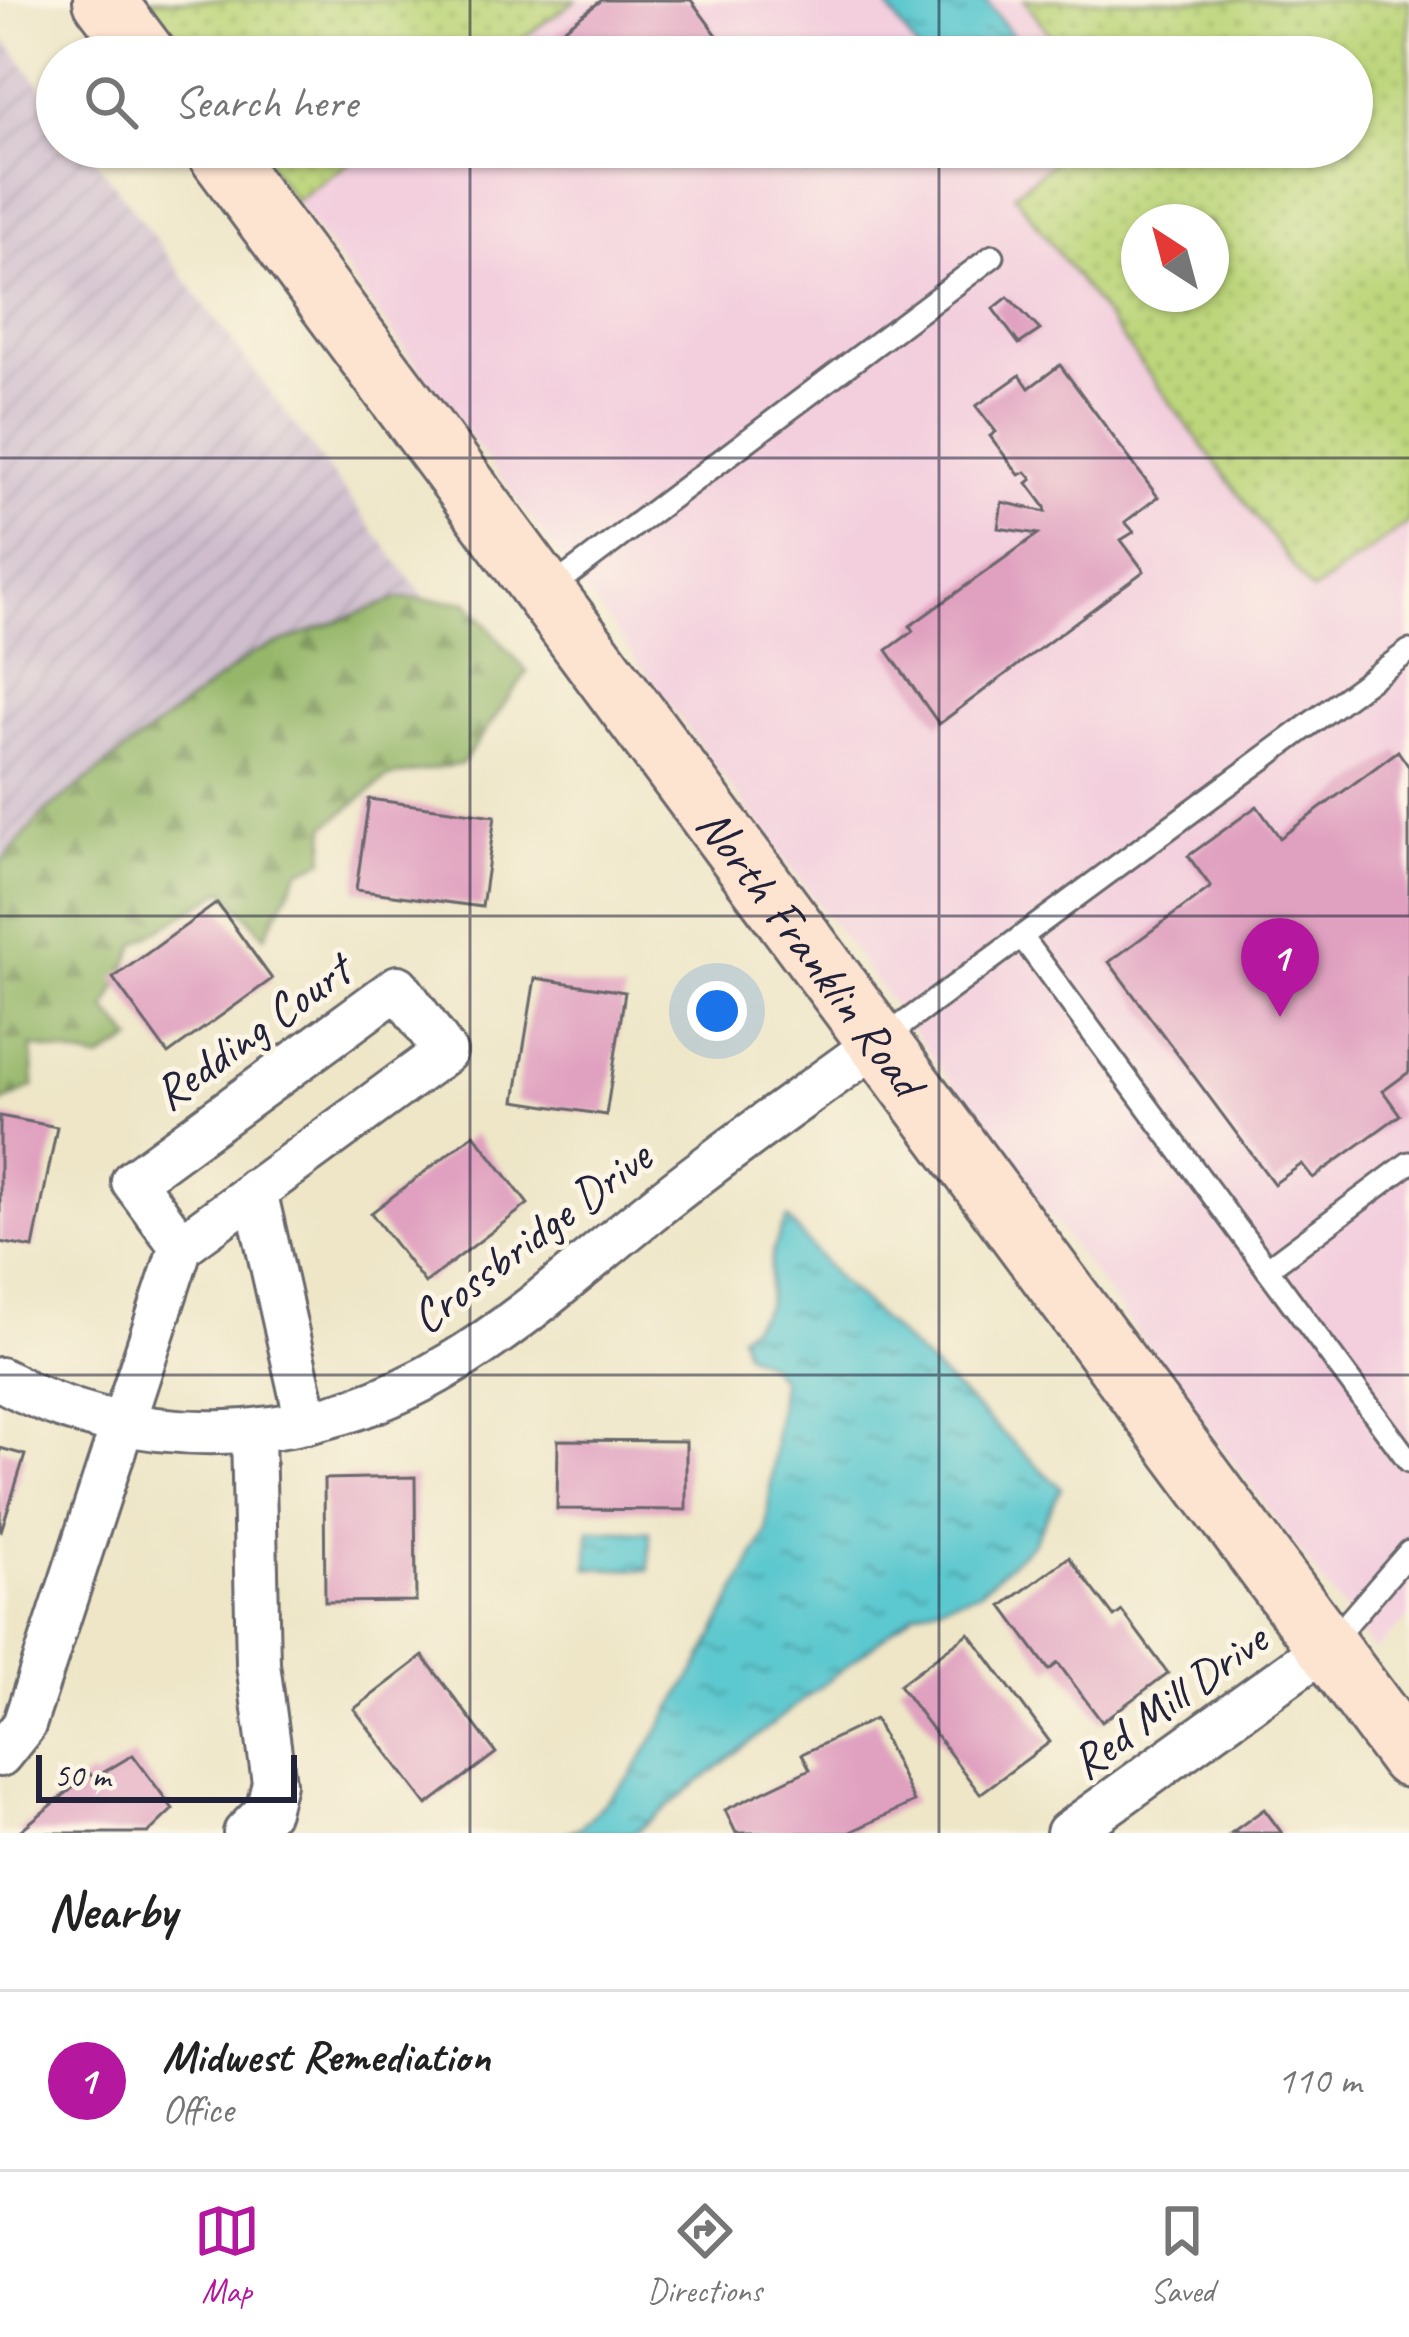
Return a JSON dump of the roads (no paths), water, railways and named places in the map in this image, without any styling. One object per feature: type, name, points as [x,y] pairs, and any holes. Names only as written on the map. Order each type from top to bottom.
[{"type":"main road","points":[[104,0],[131,36]]},
{"type":"main road","name":"North Franklin Road","points":[[230,168],[1409,1757]]},
{"type":"street","name":"Redding Court","points":[[398,987],[446,1052],[182,1246],[133,1180],[398,987]]},
{"type":"street","name":"Crossbridge Drive","points":[[0,1379],[70,1411],[125,1426],[253,1432],[342,1413],[448,1366],[880,1041]]},
{"type":"street","points":[[255,1190],[307,1421]]},
{"type":"street","points":[[0,1755],[24,1725],[182,1246]]},
{"type":"street","points":[[245,1833],[267,1811],[274,1783],[258,1664],[253,1432]]},
{"type":"street","name":"Red Mill Drive","points":[[1068,1833],[1326,1646]]},
{"type":"lane","points":[[546,592],[993,256]]},
{"type":"lane","points":[[880,1041],[1409,651]]},
{"type":"lane","points":[[1022,937],[1409,1461]]},
{"type":"lane","points":[[1268,1269],[1409,1162]]},
{"type":"lane","points":[[1326,1646],[1409,1552]]},
{"type":"water","points":[[883,0],[985,0],[1013,36],[908,36]]},
{"type":"water","points":[[787,1218],[838,1279],[1061,1488],[1033,1543],[979,1592],[915,1612],[634,1833],[566,1833],[582,1826],[630,1777],[700,1663],[766,1532],[781,1380],[767,1363],[745,1353],[740,1334],[768,1300],[773,1251]]},
{"type":"water","points":[[589,1530],[650,1532],[649,1570],[588,1568]]},
{"type":"place","name":"Midwest Remediation","points":[[1280,1017]]}]
